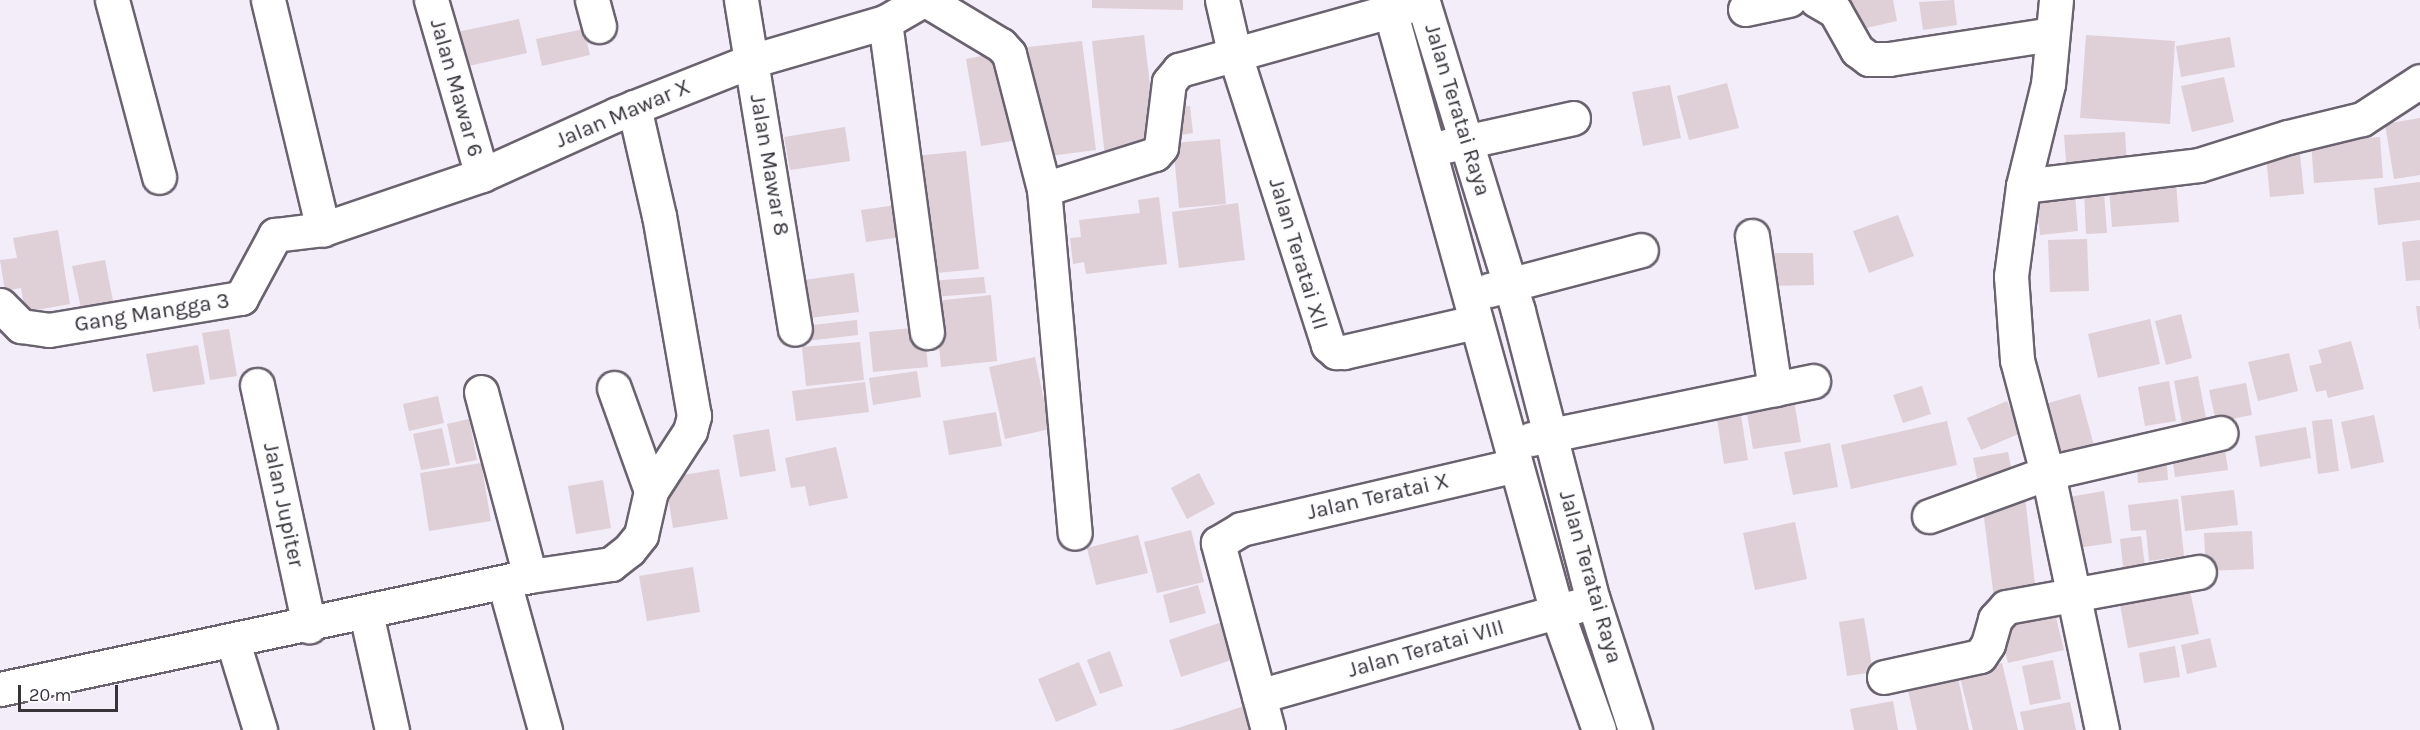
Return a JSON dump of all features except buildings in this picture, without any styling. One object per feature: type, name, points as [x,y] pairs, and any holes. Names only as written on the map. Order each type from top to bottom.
[{"type":"street","points":[[112,0],[159,177]]},
{"type":"street","points":[[268,0],[322,229]]},
{"type":"street","name":"Jalan Mawar 6","points":[[431,0],[482,175]]},
{"type":"street","name":"Jalan Mawar 8","points":[[741,0],[795,329]]},
{"type":"street","points":[[924,0],[1001,45],[1009,54],[1044,189],[1074,533]]},
{"type":"street","name":"Jalan Mawar X","points":[[275,235],[322,229],[482,175],[634,107],[751,61],[885,22],[924,0]]},
{"type":"street","points":[[1222,0],[1234,52]]},
{"type":"street","points":[[1745,9],[1789,0]]},
{"type":"street","points":[[2056,0],[2048,84],[2023,186],[2011,276],[2017,360],[2047,473],[2102,730]]},
{"type":"street","name":"Jalan Teratai Raya","points":[[1599,730],[1557,612],[1471,309],[1390,10],[1423,2],[1468,142],[1510,285],[1552,436],[1593,600],[1635,730]]},
{"type":"street","points":[[1828,4],[1857,50],[1880,60],[2052,34]]},
{"type":"street","points":[[1044,189],[1155,154],[1161,147],[1169,82],[1179,70],[1234,52],[1390,10]]},
{"type":"street","points":[[885,22],[927,332]]},
{"type":"street","name":"Jalan Teratai XII","points":[[1234,52],[1325,340],[1331,349],[1344,352],[1471,309]]},
{"type":"street","points":[[2023,186],[2199,165],[2288,136],[2362,119],[2420,81]]},
{"type":"street","points":[[0,690],[309,626],[517,579],[611,564],[630,550],[641,535],[651,491],[690,431],[694,416],[659,216],[634,107]]},
{"type":"street","points":[[1428,150],[1573,118]]},
{"type":"street","name":"Gang Mangga 3","points":[[0,305],[21,326],[50,330],[241,298],[275,235]]},
{"type":"street","points":[[1752,236],[1775,389]]},
{"type":"street","points":[[1471,309],[1510,285],[1641,250]]},
{"type":"street","name":"Jalan Teratai X","points":[[1258,696],[1217,550],[1218,543],[1241,529],[1512,454],[1552,436],[1813,381]]},
{"type":"street","name":"Jalan Jupiter","points":[[257,385],[309,626]]},
{"type":"street","points":[[614,388],[651,491]]},
{"type":"street","points":[[481,392],[545,730]]},
{"type":"street","points":[[1929,516],[2047,473],[2220,433]]},
{"type":"street","points":[[1884,677],[1980,656],[1988,644],[1995,619],[2006,608],[2074,593],[2199,572]]},
{"type":"street","name":"Jalan Teratai VIII","points":[[1258,696],[1593,600]]},
{"type":"street","points":[[366,613],[392,730]]},
{"type":"street","points":[[233,642],[260,730]]},
{"type":"street","points":[[1258,696],[1268,730]]}]
